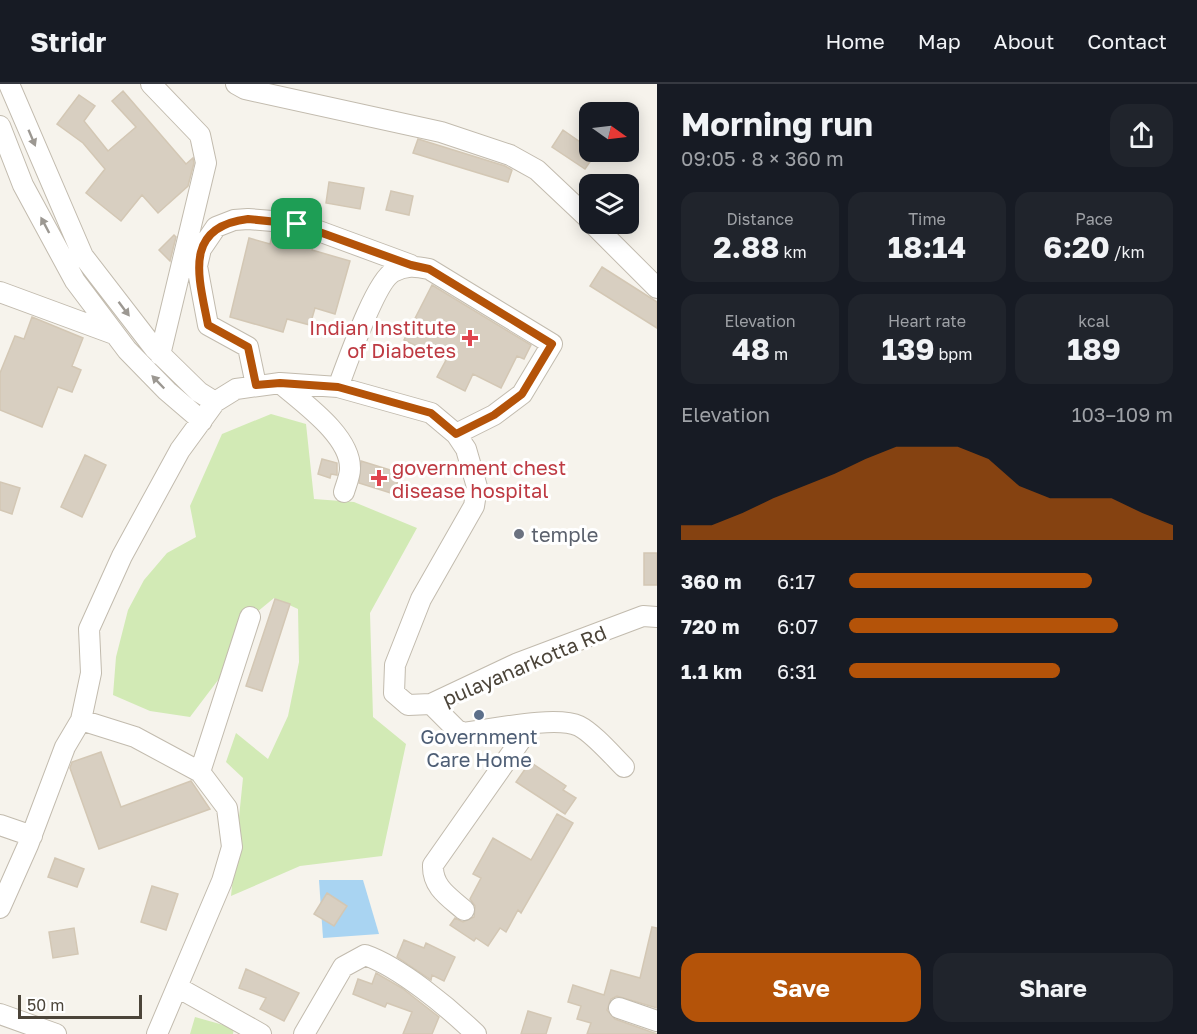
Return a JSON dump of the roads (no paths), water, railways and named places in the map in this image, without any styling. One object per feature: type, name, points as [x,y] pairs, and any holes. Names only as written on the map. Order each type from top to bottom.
[{"type":"street","points":[[9,84],[83,256],[157,351],[199,392],[215,402]]},
{"type":"street","points":[[151,84],[200,135],[206,164],[157,351]]},
{"type":"street","points":[[236,84],[245,89],[441,132],[510,155],[537,170],[579,210]]},
{"type":"street","points":[[0,126],[20,176],[75,281],[115,334],[167,392],[202,421]]},
{"type":"street","points":[[0,161],[20,176]]},
{"type":"street","points":[[256,385],[248,347],[208,325],[197,266],[201,249],[216,227],[234,220],[248,219],[297,224],[411,265],[429,269],[552,344],[522,394],[494,415],[456,434]]},
{"type":"street","points":[[603,234],[657,288]]},
{"type":"street","points":[[338,387],[374,297],[390,273],[411,265]]},
{"type":"street","points":[[0,292],[157,351]]},
{"type":"street","points":[[280,383],[341,439],[348,454],[350,470],[344,492]]},
{"type":"street","name":"pulayanarkotta Rd","points":[[0,908],[32,836],[65,747],[81,720],[91,673],[89,629],[123,556],[180,450],[215,402],[236,389],[280,383],[338,387],[431,413],[456,434],[466,449],[477,487],[474,506],[421,599],[395,665],[394,693],[408,705],[432,704],[518,663],[643,616],[657,617]]},
{"type":"street","points":[[200,772],[250,617]]},
{"type":"street","points":[[432,704],[457,730],[463,733],[560,722],[580,726],[624,766]]},
{"type":"street","points":[[81,720],[135,737],[200,772],[227,808],[232,847],[222,881],[157,1034]]},
{"type":"street","points":[[464,910],[440,890],[434,881],[433,865],[436,857],[532,724]]},
{"type":"street","points":[[0,825],[32,836]]},
{"type":"street","points":[[304,1034],[343,967],[365,955],[382,961],[455,1026],[476,1034]]},
{"type":"street","points":[[177,987],[261,1034]]},
{"type":"street","points":[[619,1008],[657,1021]]},
{"type":"street","points":[[0,1014],[56,1034]]},
{"type":"water","points":[[319,880],[363,880],[379,934],[323,938]]},
{"type":"place","name":"Indian Institute of Diabetes","points":[[470,338]]},
{"type":"place","name":"government chest disease hospital","points":[[379,478]]},
{"type":"place","name":"temple","points":[[519,534]]},
{"type":"place","name":"Government Care Home","points":[[479,715]]}]
